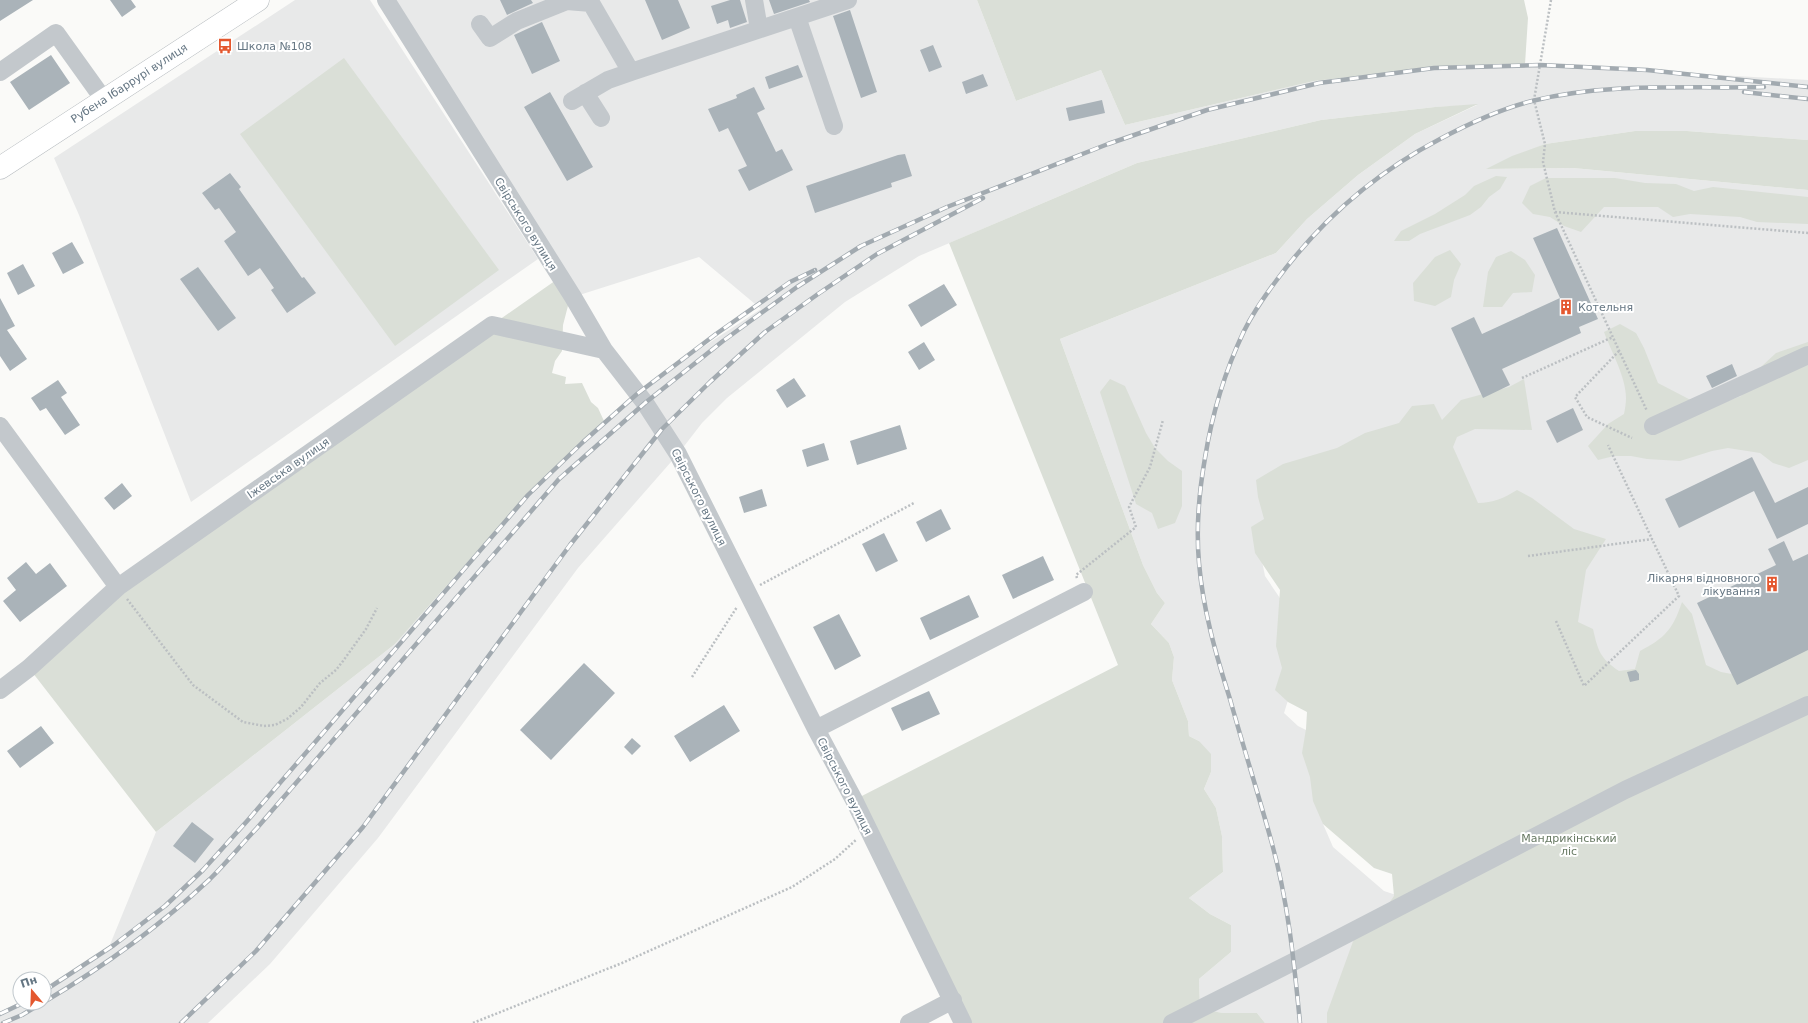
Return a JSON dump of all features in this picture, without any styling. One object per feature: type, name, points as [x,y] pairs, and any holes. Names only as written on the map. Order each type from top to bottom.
[{"type":"main road","name":"Рубена Ібаррурі вулиця","points":[[0,168],[258,0]]},
{"type":"street","name":"Свірського вулиця","points":[[386,0],[573,297],[604,350],[645,403],[678,454],[963,1023]]},
{"type":"street","points":[[754,0],[759,29]]},
{"type":"street","points":[[601,118],[578,97],[608,80],[848,0]]},
{"type":"street","points":[[480,24],[490,38],[517,21],[567,1],[591,4],[632,72]]},
{"type":"street","points":[[796,17],[834,126]]},
{"type":"street","points":[[0,72],[56,33],[104,100]]},
{"type":"street","name":"Іжевська вулиця","points":[[0,690],[29,668],[118,587],[492,325],[604,350]]},
{"type":"street","points":[[1653,426],[1808,355]]},
{"type":"street","points":[[0,426],[118,587]]},
{"type":"street","points":[[816,729],[1084,592]]},
{"type":"street","points":[[1172,1023],[1625,790],[1808,706]]},
{"type":"street","points":[[909,1023],[952,1000]]},
{"type":"path","points":[[1550,0],[1534,100],[1545,144],[1543,162],[1555,212],[1653,426]]},
{"type":"path","points":[[1555,212],[1808,233]]},
{"type":"path","points":[[1522,378],[1613,337]]},
{"type":"path","points":[[1619,351],[1575,396],[1587,417],[1632,438]]},
{"type":"path","points":[[1084,592],[1076,575],[1136,527],[1129,507],[1150,467],[1163,420]]},
{"type":"path","points":[[1556,621],[1584,686],[1679,596],[1608,445]]},
{"type":"path","points":[[692,677],[747,592],[914,503]]},
{"type":"path","points":[[1528,556],[1652,539]]},
{"type":"path","points":[[118,587],[193,685],[243,722],[264,726],[275,725],[287,720],[301,707],[320,683],[336,670],[343,661],[366,629],[377,608]]},
{"type":"path","points":[[473,1023],[622,963],[792,887],[835,859],[867,830]]},
{"type":"shaded area","points":[[295,0],[370,0],[538,259],[191,502],[79,215],[54,158]]},
{"type":"shaded area","points":[[386,0],[977,0],[1016,101],[1101,70],[1125,125],[1314,81],[1432,68],[1525,64],[1808,80],[1808,140],[1687,131],[1635,131],[1545,144],[1487,169],[1573,168],[1808,190],[1808,705],[1756,729],[1260,551],[1265,576],[1290,613],[1291,691],[1284,713],[1298,726],[1316,735],[1323,824],[1333,847],[1384,891],[1402,897],[1341,1023],[1265,1023],[1257,1013],[1223,1013],[1200,1010],[1199,979],[1231,952],[1231,925],[1210,914],[1189,898],[1223,872],[1222,836],[1216,808],[1204,789],[1211,772],[1199,741],[1189,736],[1188,721],[1172,680],[1174,657],[1169,643],[1151,624],[1165,603],[1157,593],[1143,565],[1060,339],[1276,253],[1307,219],[1358,175],[1415,134],[1477,105],[1435,107],[1321,120],[1137,163],[919,256],[845,302],[727,398],[702,423],[678,454],[578,568],[378,838],[270,964],[208,1023],[0,1023],[0,1012],[12,1006],[12,1011],[52,1011],[52,983],[107,952],[156,832],[395,644],[504,521],[604,421],[680,362],[761,309],[699,257],[573,297]]},
{"type":"green space","points":[[977,0],[1524,0],[1528,18],[1525,64],[1432,68],[1314,81],[1125,125],[1101,70],[1016,101]]},
{"type":"green space","points":[[344,58],[499,270],[395,346],[240,134]]},
{"type":"green space","points":[[1478,104],[1415,134],[1358,175],[1307,219],[1276,253],[1060,339],[1143,565],[1157,593],[1165,603],[1151,624],[1169,643],[1174,657],[1172,680],[1188,721],[1189,736],[1199,741],[1211,754],[1211,772],[1204,789],[1216,808],[1222,836],[1223,872],[1189,898],[1210,914],[1231,925],[1231,952],[1199,979],[1200,1009],[1223,1013],[1257,1013],[1265,1023],[963,1023],[854,800],[1118,665],[949,243],[1137,163],[1321,120],[1435,107]]},
{"type":"green space","points":[[1635,131],[1687,131],[1808,140],[1808,190],[1573,168],[1486,169],[1512,156],[1545,144]]},
{"type":"green space","points":[[1496,176],[1507,177],[1500,189],[1470,215],[1420,234],[1409,241],[1394,241],[1401,231],[1435,214],[1465,195],[1474,186]]},
{"type":"green space","points":[[1546,178],[1615,178],[1645,183],[1676,184],[1694,191],[1713,187],[1808,197],[1808,224],[1757,222],[1740,217],[1690,214],[1673,217],[1658,207],[1604,207],[1581,232],[1564,226],[1550,217],[1533,214],[1522,203],[1530,186]]},
{"type":"green space","points":[[1450,250],[1461,264],[1454,280],[1451,297],[1435,306],[1414,301],[1413,283],[1435,257]]},
{"type":"green space","points":[[1511,251],[1525,260],[1535,275],[1532,292],[1513,293],[1502,307],[1483,307],[1488,272],[1496,257]]},
{"type":"green space","points":[[559,278],[569,302],[563,325],[562,351],[555,361],[552,373],[566,377],[565,384],[582,383],[591,402],[598,408],[604,421],[504,521],[395,644],[156,832],[29,668],[118,587]]},
{"type":"green space","points":[[1620,324],[1636,333],[1644,348],[1658,383],[1708,409],[1741,396],[1762,366],[1776,353],[1808,342],[1808,460],[1789,468],[1773,463],[1760,453],[1728,448],[1712,451],[1680,461],[1647,459],[1631,456],[1614,456],[1598,460],[1588,446],[1608,424],[1624,414],[1625,408],[1626,398],[1624,382],[1604,332]]},
{"type":"green space","points":[[1110,379],[1125,386],[1146,433],[1155,448],[1168,461],[1182,471],[1182,506],[1175,523],[1158,529],[1152,513],[1136,504],[1100,392]]},
{"type":"green space","name":"Мандрикінський ліс","points":[[1524,379],[1532,430],[1475,429],[1457,437],[1453,447],[1478,503],[1498,500],[1517,490],[1532,498],[1574,529],[1606,539],[1586,570],[1578,622],[1593,629],[1598,649],[1608,662],[1619,671],[1635,669],[1640,651],[1656,642],[1667,632],[1679,611],[1682,602],[1692,614],[1706,665],[1721,672],[1737,675],[1808,643],[1808,1023],[1327,1023],[1327,1013],[1355,936],[1378,919],[1394,896],[1392,874],[1374,868],[1323,824],[1313,801],[1310,777],[1302,753],[1307,712],[1288,702],[1275,690],[1282,668],[1276,646],[1280,590],[1255,553],[1251,527],[1264,519],[1258,497],[1256,480],[1283,464],[1337,448],[1365,433],[1399,423],[1412,406],[1434,404],[1442,420],[1461,400],[1509,387]]},
{"type":"building","points":[[0,0],[33,0],[0,21]]},
{"type":"building","points":[[110,0],[131,0],[136,7],[122,17]]},
{"type":"building","points":[[500,0],[531,0],[533,3],[507,15]]},
{"type":"building","points":[[645,0],[678,0],[690,28],[662,40]]},
{"type":"building","points":[[730,0],[740,0],[747,22],[730,28],[728,20],[717,24],[711,6]]},
{"type":"building","points":[[769,0],[809,0],[810,2],[774,14]]},
{"type":"building","points":[[850,10],[877,92],[861,98],[833,16]]},
{"type":"building","points":[[542,22],[560,61],[532,74],[514,35]]},
{"type":"building","points":[[933,45],[942,67],[929,72],[920,50]]},
{"type":"building","points":[[51,55],[70,83],[29,110],[10,82]]},
{"type":"building","points":[[798,65],[803,77],[769,89],[765,77]]},
{"type":"building","points":[[983,74],[988,86],[966,94],[962,82]]},
{"type":"building","points":[[754,87],[765,109],[757,113],[776,152],[782,149],[793,170],[749,191],[738,170],[747,166],[728,128],[719,132],[708,109],[737,98],[736,95]]},
{"type":"building","points":[[550,92],[593,167],[567,181],[524,107]]},
{"type":"building","points":[[1102,100],[1105,113],[1069,121],[1066,108]]},
{"type":"building","points":[[905,154],[912,176],[891,183],[892,187],[815,213],[806,186],[898,155]]},
{"type":"building","points":[[230,173],[241,187],[239,189],[302,278],[304,277],[316,293],[287,313],[271,290],[274,288],[260,268],[248,276],[224,241],[236,232],[219,208],[215,210],[202,193]]},
{"type":"building","name":"Котельня","points":[[1557,228],[1598,319],[1579,327],[1581,333],[1502,369],[1510,385],[1483,398],[1451,328],[1474,317],[1482,334],[1560,298],[1533,238]]},
{"type":"building","points":[[72,242],[84,263],[63,274],[52,253]]},
{"type":"building","points":[[23,264],[35,286],[18,295],[7,273]]},
{"type":"building","points":[[198,267],[236,318],[218,331],[180,279]]},
{"type":"building","points":[[944,284],[957,305],[921,327],[908,305]]},
{"type":"building","points":[[0,298],[15,326],[7,330],[27,359],[10,371],[0,356]]},
{"type":"building","points":[[924,342],[935,360],[919,370],[908,352]]},
{"type":"building","points":[[1732,364],[1737,376],[1712,388],[1706,376]]},
{"type":"building","points":[[794,378],[806,396],[787,408],[776,390]]},
{"type":"building","points":[[58,380],[67,393],[61,397],[80,425],[65,435],[46,408],[40,411],[31,398]]},
{"type":"building","points":[[1573,408],[1583,430],[1557,443],[1546,421]]},
{"type":"building","points":[[900,425],[907,449],[857,465],[850,441]]},
{"type":"building","points":[[824,443],[829,460],[807,467],[802,450]]},
{"type":"building","points":[[1752,457],[1775,503],[1808,487],[1808,524],[1777,539],[1754,491],[1679,528],[1665,499]]},
{"type":"building","points":[[122,483],[132,496],[114,510],[104,498]]},
{"type":"building","points":[[762,489],[767,506],[744,513],[739,497]]},
{"type":"building","points":[[941,509],[951,529],[926,542],[916,522]]},
{"type":"building","points":[[884,533],[898,561],[876,572],[862,544]]},
{"type":"building","name":"Лікарня відновного лікування","points":[[1784,541],[1793,561],[1808,554],[1808,650],[1737,685],[1697,603],[1776,565],[1768,549]]},
{"type":"building","points":[[1043,556],[1054,580],[1013,599],[1002,575]]},
{"type":"building","points":[[26,562],[36,574],[50,563],[67,586],[20,622],[3,601],[16,590],[7,578]]},
{"type":"building","points":[[969,595],[979,617],[930,640],[920,618]]},
{"type":"building","points":[[839,614],[861,656],[835,670],[813,627]]},
{"type":"building","points":[[584,663],[615,693],[551,760],[520,730]]},
{"type":"building","points":[[1636,670],[1639,674],[1639,680],[1630,682],[1627,672]]},
{"type":"building","points":[[929,691],[940,714],[902,731],[891,708]]},
{"type":"building","points":[[724,705],[740,731],[690,762],[674,736]]},
{"type":"building","points":[[41,726],[54,743],[20,768],[7,751]]},
{"type":"building","points":[[632,738],[641,746],[632,755],[624,747]]},
{"type":"building","points":[[192,822],[214,839],[195,863],[173,846]]},
{"type":"railway","points":[[52,997],[88,975],[151,929],[191,896],[222,867],[559,479],[645,403],[723,341],[797,287],[861,246],[947,207],[1108,144],[1207,110],[1319,83],[1434,68],[1540,65],[1647,70],[1808,87]]},
{"type":"railway","points":[[1300,1023],[1293,954],[1282,885],[1266,822],[1215,649],[1207,615],[1199,563],[1199,510],[1201,484],[1208,442],[1215,409],[1225,377],[1244,331],[1263,299],[1293,259],[1311,238],[1350,200],[1371,183],[1416,152],[1474,122],[1508,108],[1532,101],[1589,91],[1648,88],[1764,87]]},
{"type":"railway","points":[[1744,92],[1808,99]]},
{"type":"railway","points":[[181,1023],[256,951],[363,827],[570,545],[662,429],[710,382],[765,332],[877,254],[983,198]]},
{"type":"railway","points":[[52,986],[114,945],[165,906],[203,870],[248,820],[528,495],[583,442],[637,394],[716,334],[790,282],[815,270]]},
{"type":"railway","points":[[0,1014],[12,1008]]},
{"type":"railway","points":[[3,1023],[29,1011]]},
{"type":"place","name":"Школа №108","points":[[225,46]]},
{"type":"place","name":"Котельня","points":[[1566,307]]},
{"type":"place","name":"Лікарня відновного лікування","points":[[1772,584]]}]
